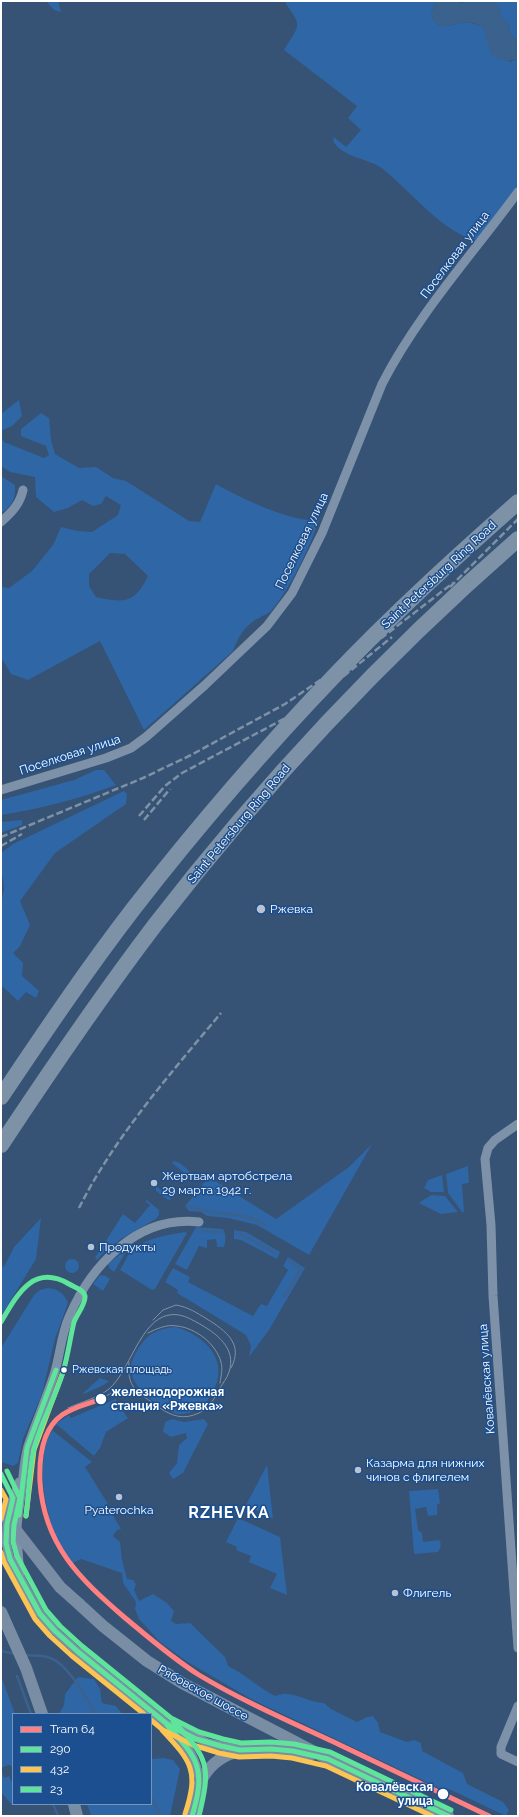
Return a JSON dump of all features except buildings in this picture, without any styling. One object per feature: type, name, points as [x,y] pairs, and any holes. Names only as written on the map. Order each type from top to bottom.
[{"type":"highway","name":"Saint Petersburg Ring Road","points":[[1,1097],[84,975],[185,844],[231,790],[337,672],[460,554],[518,502]]},
{"type":"highway","name":"Saint Petersburg Ring Road","points":[[1,1146],[107,990],[146,937],[205,862],[251,808],[358,691],[417,631],[518,539]]},
{"type":"main road","name":"Рябовское шоссе","points":[[1,1511],[37,1560],[60,1587],[102,1626],[147,1661],[182,1683],[328,1759],[448,1816]]},
{"type":"main road","points":[[1,1612],[26,1668],[42,1713]]},
{"type":"main road","points":[[192,1816],[200,1784],[216,1762],[224,1756],[240,1750],[270,1749],[293,1751],[328,1759]]},
{"type":"main road","points":[[74,1805],[77,1816]]},
{"type":"street","name":"Поселковая улица","points":[[1,790],[106,758],[131,748],[146,737],[205,686],[267,626],[292,593],[322,533],[382,384],[391,366],[442,290],[518,192]]},
{"type":"street","points":[[1,522],[11,514],[21,500],[23,490]]},
{"type":"street","name":"Ковалёвская улица","points":[[518,1124],[495,1140],[488,1148],[485,1160],[491,1225],[493,1296],[518,1648]]},
{"type":"street","points":[[200,1222],[167,1224],[148,1230],[130,1239],[114,1250],[98,1268],[78,1297],[68,1318],[56,1370],[27,1448],[17,1526],[20,1576],[26,1591],[40,1614],[55,1631],[167,1724],[190,1749],[195,1759],[200,1784]]},
{"type":"street","points":[[518,1706],[501,1747],[501,1754],[518,1762]]},
{"type":"street","points":[[167,1724],[208,1743],[240,1750]]},
{"type":"shaded area","points":[[46,1],[58,1],[61,12],[54,10]]},
{"type":"shaded area","points":[[284,1],[437,1],[433,7],[432,14],[433,19],[441,26],[471,23],[483,27],[488,39],[510,62],[518,58],[518,189],[478,240],[466,237],[441,222],[393,177],[377,165],[349,154],[337,147],[333,141],[334,137],[346,147],[361,130],[348,118],[357,106],[284,50],[296,30],[297,21]]},
{"type":"shaded area","points":[[437,1],[456,1],[461,3],[468,1],[494,1],[499,7],[501,17],[508,23],[510,33],[518,41],[518,58],[504,60],[491,54],[483,27],[474,23],[441,26],[433,19],[432,14],[433,7]]},
{"type":"shaded area","points":[[494,1],[518,1],[518,41],[510,33],[508,23],[501,17],[499,7]]},
{"type":"shaded area","points":[[19,400],[22,416],[12,426],[1,431],[1,414]]},
{"type":"shaded area","points":[[41,413],[49,418],[51,440],[55,454],[79,468],[96,467],[113,478],[126,481],[189,521],[200,522],[216,484],[238,496],[282,514],[296,518],[319,520],[299,567],[286,590],[272,610],[250,624],[240,636],[233,651],[144,730],[100,641],[28,680],[11,674],[1,657],[1,587],[9,588],[32,571],[53,545],[61,527],[78,531],[92,532],[118,515],[121,505],[106,496],[101,504],[93,506],[82,500],[68,508],[54,512],[36,497],[35,477],[10,472],[1,466],[1,437],[4,442],[44,458],[49,455],[46,446],[21,436],[21,429]],"holes":[[[110,553],[125,554],[148,576],[143,585],[133,597],[128,599],[114,600],[96,597],[89,586],[89,574]]]},
{"type":"shaded area","points":[[1,476],[15,485],[15,494],[8,508],[1,514]]},
{"type":"shaded area","points":[[96,770],[104,770],[116,785],[59,803],[1,815],[1,800],[74,780]]},
{"type":"shaded area","points":[[124,791],[127,794],[126,804],[55,853],[20,901],[30,925],[20,946],[13,953],[23,963],[22,976],[39,991],[36,998],[26,992],[18,1001],[1,985],[1,904],[4,889],[1,874],[1,853],[13,844]]},
{"type":"shaded area","points":[[22,820],[22,825],[1,833],[1,822]]},
{"type":"shaded area","points":[[372,1144],[309,1255],[257,1225],[228,1218],[207,1216],[201,1212],[189,1211],[185,1206],[209,1177],[276,1219],[349,1167]]},
{"type":"shaded area","points":[[174,1161],[181,1164],[188,1170],[191,1174],[189,1177],[172,1163]]},
{"type":"shaded area","points":[[468,1166],[469,1183],[462,1184],[464,1212],[462,1212],[448,1193],[446,1174]]},
{"type":"shaded area","points":[[442,1175],[444,1192],[431,1192],[424,1188],[428,1180]]},
{"type":"shaded area","points":[[156,1186],[172,1199],[168,1200],[156,1191]]},
{"type":"shaded area","points":[[431,1195],[445,1196],[458,1212],[441,1214],[419,1203]]},
{"type":"shaded area","points":[[147,1200],[159,1210],[159,1215],[156,1219],[124,1237],[107,1249],[97,1260],[95,1258],[123,1214],[135,1223],[150,1205],[145,1201]]},
{"type":"shaded area","points":[[41,1218],[36,1259],[1,1316],[1,1269],[5,1265],[14,1247]]},
{"type":"shaded area","points":[[196,1227],[223,1229],[225,1244],[224,1247],[217,1247],[216,1239],[207,1240],[207,1248],[199,1246],[187,1270],[175,1264]]},
{"type":"shaded area","points":[[234,1230],[246,1232],[280,1252],[277,1259],[241,1240],[234,1239]]},
{"type":"shaded area","points":[[185,1232],[187,1233],[155,1289],[152,1290],[120,1270],[130,1253],[145,1242],[158,1237]]},
{"type":"shaded area","points":[[129,1247],[114,1272],[110,1269],[108,1264]]},
{"type":"shaded area","points":[[288,1257],[305,1268],[269,1330],[249,1357],[251,1346],[246,1335],[177,1293],[178,1290],[165,1282],[173,1268],[190,1277],[188,1282],[253,1316],[261,1304],[267,1306],[288,1270],[283,1266]]},
{"type":"shaded area","points":[[72,1259],[77,1261],[79,1266],[77,1271],[72,1273],[67,1271],[65,1266],[67,1261]]},
{"type":"shaded area","points":[[100,1275],[106,1276],[110,1279],[103,1291],[93,1284]]},
{"type":"shaded area","points":[[48,1288],[55,1289],[60,1292],[68,1303],[55,1339],[42,1394],[23,1439],[18,1463],[13,1466],[1,1462],[1,1348],[34,1295],[40,1290]]},
{"type":"shaded area","points":[[176,1327],[187,1331],[206,1344],[217,1361],[219,1371],[217,1382],[206,1403],[193,1411],[181,1414],[171,1412],[156,1404],[149,1398],[133,1378],[131,1371],[133,1358],[147,1337],[165,1328]]},
{"type":"shaded area","points":[[100,1378],[109,1381],[104,1385],[84,1394],[83,1393]]},
{"type":"shaded area","points":[[116,1399],[116,1402],[128,1418],[106,1432],[100,1448],[94,1456],[56,1424],[69,1415],[71,1418]]},
{"type":"shaded area","points":[[172,1419],[184,1422],[204,1419],[208,1424],[183,1473],[173,1479],[169,1473],[177,1463],[179,1445],[187,1438],[186,1433],[171,1437],[163,1432],[165,1422]]},
{"type":"shaded area","points":[[52,1430],[92,1462],[85,1467],[108,1504],[100,1510],[102,1516],[111,1512],[121,1529],[117,1530],[113,1536],[120,1542],[122,1560],[127,1579],[133,1580],[136,1584],[134,1590],[139,1601],[153,1594],[167,1603],[174,1611],[171,1621],[176,1624],[190,1623],[225,1657],[228,1666],[275,1696],[288,1694],[324,1703],[331,1709],[357,1722],[373,1716],[378,1723],[380,1732],[407,1742],[414,1740],[421,1743],[422,1751],[463,1773],[467,1784],[503,1802],[509,1810],[506,1816],[449,1789],[445,1791],[251,1699],[186,1661],[159,1641],[139,1619],[135,1609],[136,1602],[123,1583],[122,1573],[81,1559],[73,1563],[62,1548],[51,1522],[44,1489],[44,1457],[47,1442]]},
{"type":"shaded area","points":[[267,1465],[273,1519],[246,1505]]},
{"type":"shaded area","points":[[438,1489],[440,1503],[437,1505],[437,1515],[428,1516],[426,1507],[415,1509],[418,1530],[422,1533],[423,1542],[439,1540],[441,1543],[440,1548],[438,1552],[414,1554],[409,1491]]},
{"type":"shaded area","points":[[238,1518],[280,1537],[287,1595],[270,1588],[277,1574],[249,1562],[251,1556],[236,1550],[237,1547],[226,1542]]},
{"type":"shaded area","points":[[1,1676],[15,1713],[12,1713],[12,1766],[9,1765],[1,1768]]},
{"type":"shaded area","points":[[78,1677],[94,1679],[100,1689],[102,1703],[116,1706],[121,1713],[60,1713],[64,1705],[65,1694]]},
{"type":"shaded area","points":[[163,1758],[173,1760],[180,1769],[170,1816],[91,1816],[87,1805],[152,1805],[152,1759]]},
{"type":"shaded area","points":[[1,1769],[4,1778],[9,1776],[12,1782],[12,1805],[1,1792]]},
{"type":"waterway","points":[[189,1206],[199,1210],[248,1217],[265,1225]]},
{"type":"waterway","points":[[202,1231],[221,1232]]},
{"type":"waterway","points":[[239,1234],[275,1253]]},
{"type":"waterway","points":[[284,1297],[301,1269],[289,1261]]},
{"type":"waterway","points":[[1,1651],[16,1654]]},
{"type":"waterway","points":[[25,1655],[44,1656],[56,1661],[70,1674],[95,1713]]},
{"type":"waterway","points":[[17,1676],[31,1713]]},
{"type":"waterway","points":[[152,1799],[161,1816]]},
{"type":"waterway","points":[[53,1805],[58,1816]]},
{"type":"tram line","points":[[153,1320],[163,1310],[176,1305],[196,1312],[221,1328],[231,1339],[235,1352],[231,1368]]},
{"type":"tram line","points":[[68,1408],[95,1397],[109,1389],[123,1371],[136,1347],[150,1326],[159,1319],[169,1315],[184,1316],[205,1327],[223,1342],[230,1356],[231,1363],[226,1378],[211,1402],[199,1413],[188,1416],[178,1416],[160,1408],[136,1392],[127,1390],[117,1391],[101,1399]]},
{"type":"tram line","points":[[148,1333],[162,1327],[173,1326],[184,1327],[204,1338],[215,1349],[221,1362],[222,1372],[220,1383]]},
{"type":"tram line","points":[[129,1362],[131,1383],[140,1394]]},
{"type":"tram line","name":"64","points":[[101,1399],[71,1410],[55,1421],[46,1436],[41,1454],[40,1482],[43,1504],[49,1524],[67,1559],[79,1574],[108,1603],[151,1640],[199,1675],[269,1712],[489,1816]]},
{"type":"railway","points":[[450,587],[518,519]]},
{"type":"railway","points":[[1,837],[143,778],[191,755],[285,704],[375,643],[453,583]]},
{"type":"railway","points":[[139,816],[165,786],[182,773],[295,713],[329,688],[392,637]]},
{"type":"railway","points":[[144,820],[170,789]]},
{"type":"railway","points":[[1,846],[22,834]]},
{"type":"railway","points":[[79,1208],[109,1157],[144,1107],[221,1013]]},
{"type":"transit line","name":"23","points":[[1,1322],[20,1293],[28,1285],[45,1277],[56,1278],[79,1289],[85,1295],[84,1303],[74,1322],[63,1372],[34,1449],[26,1516]]},
{"type":"transit line","name":"290","points":[[19,1515],[27,1448],[56,1370]]},
{"type":"transit line","name":"432","points":[[26,1516],[34,1450],[63,1372]]},
{"type":"transit line","name":"23","points":[[7,1471],[20,1498],[14,1525],[13,1542],[17,1556],[46,1610],[60,1626],[82,1646],[171,1718],[199,1732],[241,1743],[271,1742],[294,1744],[330,1752],[451,1810]]},
{"type":"transit line","name":"290","points":[[1,1474],[13,1498],[7,1524],[6,1543],[10,1559],[40,1614],[55,1631],[77,1651],[167,1724],[196,1739],[221,1746],[240,1750],[271,1749],[293,1751],[328,1759],[448,1816]]},
{"type":"transit line","name":"432","points":[[1,1490],[6,1499],[1,1519]]},
{"type":"transit line","name":"432","points":[[1,1552],[4,1562],[35,1619],[50,1636],[72,1656],[143,1713]]},
{"type":"transit line","name":"432","points":[[152,1721],[163,1730],[193,1745],[219,1753],[239,1757],[271,1756],[292,1758],[326,1766],[432,1816]]},
{"type":"transit line","name":"23","points":[[173,1721],[194,1745],[204,1764],[206,1774],[205,1785],[199,1816]]},
{"type":"transit line","name":"290","points":[[167,1725],[186,1747],[197,1766],[199,1776],[198,1787],[192,1816]]},
{"type":"transit line","name":"432","points":[[162,1730],[186,1759],[190,1768],[192,1787],[185,1814]]},
{"type":"place","name":"Ржевка","points":[[261,909]]},
{"type":"place","name":"Жертвам артобстрела 29 марта 1942 г.","points":[[154,1183]]},
{"type":"place","name":"Продукты","points":[[91,1247]]},
{"type":"place","name":"Ржевская площадь","points":[[64,1370]]},
{"type":"place","name":"железнодорожная станция «Ржевка»","points":[[101,1399]]},
{"type":"place","name":"Казарма для нижних чинов с флигелем","points":[[358,1470]]},
{"type":"place","name":"Pyaterochka","points":[[119,1497]]},
{"type":"place","name":"Флигель","points":[[395,1593]]},
{"type":"place","name":"Ковалёвская улица","points":[[443,1794]]},
{"type":"district","name":"RZHEVKA","points":[[229,1513]]}]
